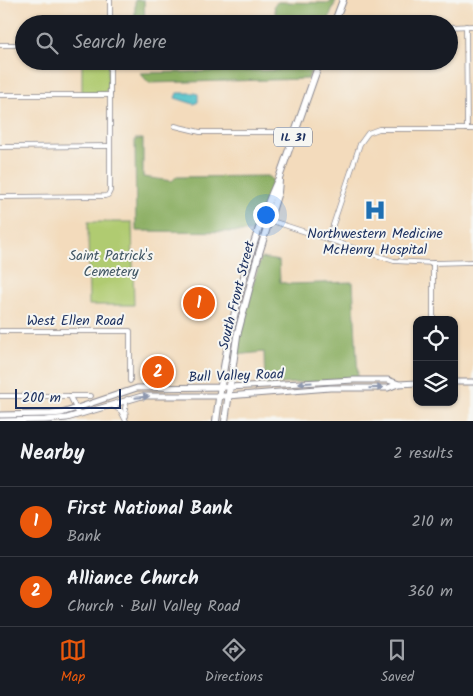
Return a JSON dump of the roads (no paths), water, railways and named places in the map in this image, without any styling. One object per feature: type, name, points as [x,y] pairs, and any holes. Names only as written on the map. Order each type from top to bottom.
[{"type":"main road","points":[[337,15],[343,0]]},
{"type":"main road","name":"South Front Street","points":[[216,421],[225,358],[243,276],[317,70]]},
{"type":"main road","name":"South Front Street","points":[[225,421],[240,322],[278,192],[279,178]]},
{"type":"street","points":[[110,0],[110,15]]},
{"type":"street","points":[[458,26],[473,26]]},
{"type":"street","points":[[466,26],[467,129]]},
{"type":"street","points":[[0,45],[15,45]]},
{"type":"street","points":[[0,197],[108,195],[110,191],[110,70]]},
{"type":"street","points":[[0,95],[110,95]]},
{"type":"street","points":[[176,126],[200,132],[294,132]]},
{"type":"street","points":[[328,240],[360,144],[368,133],[379,129],[473,129]]},
{"type":"street","points":[[0,147],[110,146]]},
{"type":"street","points":[[269,220],[394,261],[433,263],[473,262]]},
{"type":"street","points":[[433,263],[433,316]]},
{"type":"street","name":"West Ellen Road","points":[[0,330],[130,331],[130,381]]},
{"type":"street","name":"Bull Valley Road","points":[[0,415],[51,414],[76,409],[137,388],[229,388],[354,380],[388,380],[399,384]]},
{"type":"street","points":[[458,382],[473,382]]},
{"type":"street","name":"Bull Valley Road","points":[[0,421],[45,420],[78,415],[142,396],[228,396],[330,388],[388,388],[399,384],[413,383]]},
{"type":"street","points":[[0,396],[91,396]]},
{"type":"street","points":[[70,396],[78,415]]},
{"type":"street","points":[[126,421],[125,408],[127,399]]},
{"type":"street","points":[[110,405],[120,410],[126,421]]},
{"type":"water","points":[[177,93],[198,94],[198,102],[194,104],[175,98]]},
{"type":"place","name":"Northwestern Medicine McHenry Hospital","points":[[375,210]]},
{"type":"place","name":"First National Bank","points":[[199,303]]},
{"type":"place","name":"Alliance Church","points":[[158,372]]},
{"type":"park label","name":"Saint Patrick's Cemetery","points":[[111,264]]}]
